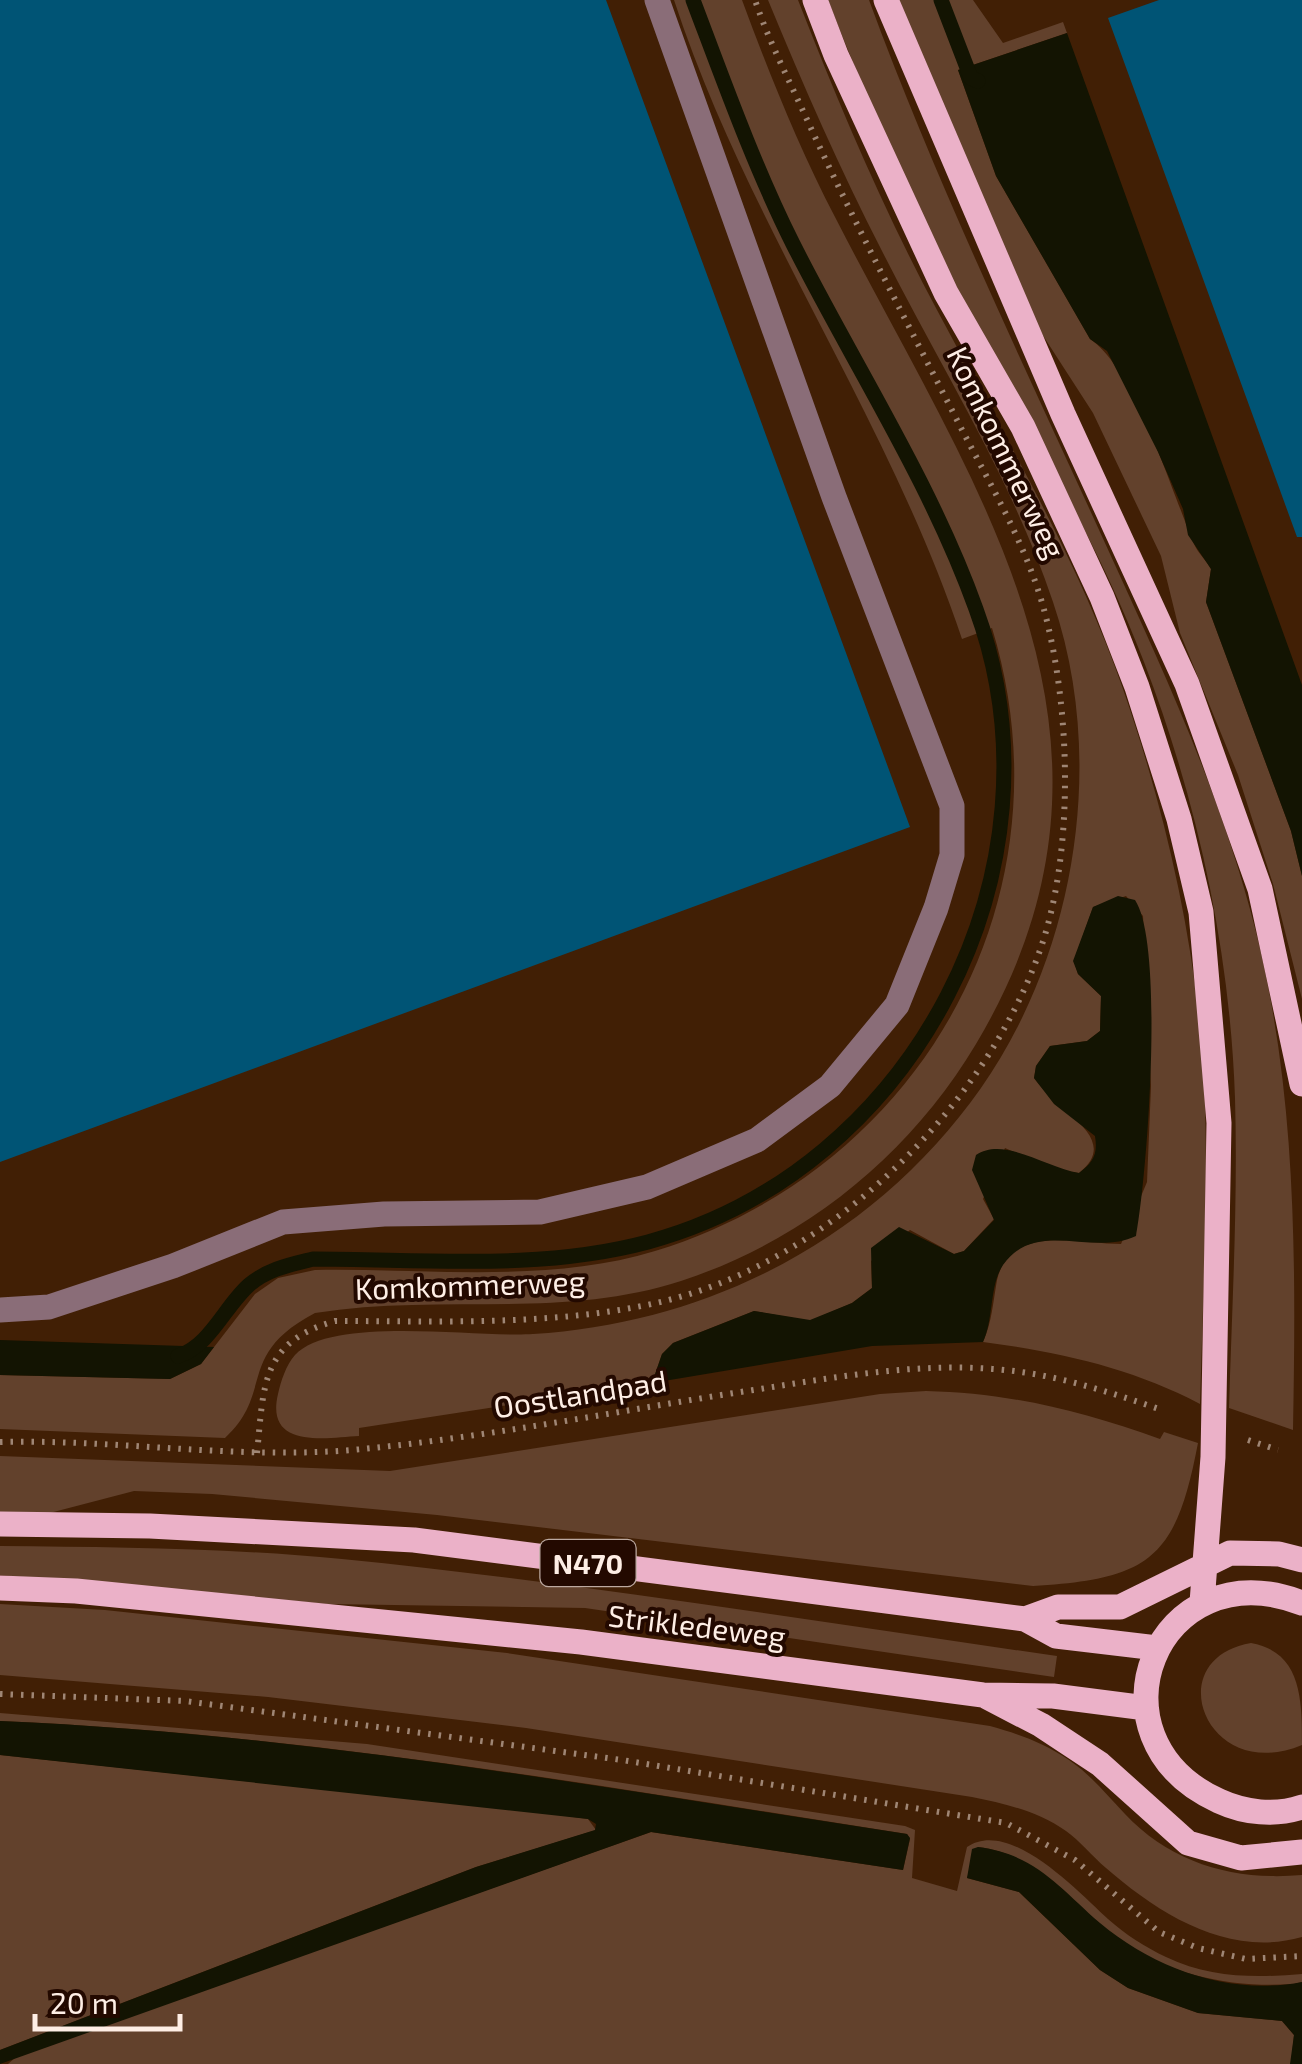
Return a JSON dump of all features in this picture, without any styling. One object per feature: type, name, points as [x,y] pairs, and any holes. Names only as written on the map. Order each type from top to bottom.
[{"type":"main road","name":"Komkommerweg","points":[[815,0],[836,55],[946,294],[1024,427],[1102,597],[1137,687],[1179,818],[1200,912],[1219,1123],[1214,1457],[1202,1603]]},
{"type":"main road","points":[[886,0],[1062,414],[1187,684],[1260,889],[1302,1084]]},
{"type":"main road","name":"Strikledeweg","points":[[0,1524],[150,1526],[414,1540],[1025,1619],[1056,1636],[1157,1648]]},
{"type":"main road","name":"N470","points":[[1203,1563],[1230,1553],[1255,1552],[1302,1560]]},
{"type":"main road","name":"Strikledeweg","points":[[1025,1619],[1058,1607],[1103,1609],[1143,1597],[1203,1563]]},
{"type":"main road","name":"Strikledeweg","points":[[0,1588],[76,1591],[580,1642],[983,1695],[1053,1696],[1146,1708]]},
{"type":"main road","points":[[1302,1602],[1248,1591],[1202,1603],[1176,1623],[1157,1648],[1146,1680],[1146,1708],[1154,1742],[1168,1762],[1208,1796],[1234,1808],[1262,1813],[1302,1807]]},
{"type":"main road","points":[[983,1695],[1041,1725],[1100,1764],[1188,1843],[1241,1858],[1302,1852]]},
{"type":"lane","points":[[0,1310],[49,1307],[173,1266],[283,1222],[384,1214],[540,1212],[647,1188],[757,1140],[830,1086],[897,1006],[936,908],[952,855],[952,806],[828,479],[657,0]]},
{"type":"path","name":"Komkommerweg","points":[[258,1453],[266,1378],[282,1350],[312,1328],[335,1321],[561,1317],[658,1303],[725,1280],[788,1248],[877,1188],[937,1126],[1009,1018],[1040,951],[1058,868],[1064,790],[1061,711],[1043,607],[1014,530],[822,155],[755,0]]},
{"type":"path","name":"Oostlandpad","points":[[0,1442],[102,1441],[258,1453],[364,1449],[828,1378],[926,1368],[994,1369],[1075,1381],[1162,1410]]},
{"type":"path","points":[[1242,1438],[1278,1450]]},
{"type":"path","points":[[0,1694],[185,1702],[622,1760],[1006,1823],[1075,1860],[1158,1932],[1198,1948],[1246,1959],[1302,1956]]},
{"type":"shaded area","points":[[674,0],[742,0],[822,191],[989,517],[1026,617],[1048,719],[1051,824],[1028,931],[976,1044],[919,1123],[850,1189],[811,1218],[727,1264],[636,1293],[590,1300],[361,1307],[315,1313],[274,1344],[249,1405],[225,1438],[0,1429],[0,1375],[170,1379],[201,1364],[255,1294],[278,1278],[315,1270],[486,1272],[572,1268],[655,1251],[750,1212],[832,1157],[901,1089],[954,1010],[992,922],[1011,827],[1012,729],[992,628],[962,639],[896,477],[739,163]]},
{"type":"shaded area","points":[[768,0],[798,0],[899,235],[1083,590],[1139,736],[1177,881],[1200,1030],[1206,1160],[1200,1404],[1094,1363],[983,1342],[997,1280],[1004,1262],[1016,1250],[1048,1241],[1121,1244],[1147,1182],[1151,1086],[1143,916],[1126,896],[1093,907],[1074,961],[1078,974],[1101,996],[1100,1031],[1087,1041],[1050,1046],[1036,1066],[1034,1078],[1082,1125],[1094,1148],[1091,1160],[1079,1173],[1052,1169],[1005,1148],[983,1199],[994,1219],[964,1251],[954,1254],[910,1230],[871,1261],[872,1288],[852,1303],[810,1321],[754,1311],[673,1343],[662,1354],[652,1383],[359,1428],[359,1436],[301,1436],[280,1424],[276,1412],[278,1394],[292,1359],[314,1343],[340,1335],[372,1332],[533,1334],[600,1326],[664,1312],[726,1290],[786,1262],[841,1228],[892,1187],[939,1141],[981,1088],[1014,1035],[1040,977],[1060,916],[1073,853],[1079,789],[1078,725],[1069,663],[1053,602],[1017,511],[866,220]]},
{"type":"shaded area","points":[[828,0],[869,0],[952,206],[1169,686],[1209,783],[1242,881],[1269,994],[1287,1117],[1293,1242],[1293,1430],[1229,1408],[1236,1175],[1232,1042],[1208,876],[1163,714],[1104,570],[946,267]]},
{"type":"shaded area","points":[[898,0],[973,0],[1003,43],[1063,22],[1067,33],[958,70],[996,176],[1090,339],[1106,354],[1137,403],[1194,544],[1211,569],[1206,602],[1291,831],[1302,876],[1302,999],[1273,884],[1238,775],[1180,633],[1161,556],[1093,413],[1031,317]]},
{"type":"shaded area","points":[[1067,33],[1302,685],[1302,876],[1291,831],[1206,602],[1211,569],[1188,535],[1183,509],[1158,452],[1107,351],[1090,339],[996,176],[958,70]]},
{"type":"shaded area","points":[[1118,896],[1135,900],[1144,925],[1149,963],[1151,1063],[1136,1236],[1101,1243],[1048,1241],[1016,1251],[999,1273],[983,1342],[872,1346],[652,1383],[662,1354],[673,1343],[754,1311],[810,1320],[852,1303],[872,1288],[871,1248],[899,1227],[954,1254],[964,1251],[994,1220],[972,1170],[976,1155],[987,1150],[1012,1151],[1079,1173],[1088,1165],[1095,1153],[1095,1136],[1054,1104],[1034,1078],[1036,1066],[1050,1046],[1087,1041],[1100,1031],[1101,996],[1078,974],[1073,961],[1093,907]]},
{"type":"shaded area","points":[[0,1340],[214,1347],[201,1364],[170,1379],[0,1375]]},
{"type":"shaded area","points":[[926,1391],[1016,1400],[1074,1412],[1160,1439],[1164,1432],[1198,1443],[1179,1513],[1167,1537],[1151,1555],[1131,1568],[1073,1583],[1033,1586],[437,1515],[212,1494],[134,1491],[42,1515],[0,1516],[0,1456],[390,1471],[880,1394]]},
{"type":"shaded area","points":[[0,1546],[214,1550],[342,1559],[611,1591],[1057,1656],[1054,1677],[585,1608],[327,1604],[0,1575]]},
{"type":"shaded area","points":[[0,1604],[105,1610],[507,1653],[990,1726],[1031,1740],[1069,1760],[1143,1831],[1184,1857],[1229,1872],[1302,1875],[1302,1937],[1248,1942],[1196,1928],[1127,1885],[1055,1824],[1021,1809],[972,1797],[526,1728],[268,1697],[0,1675]]},
{"type":"shaded area","points":[[1251,1643],[1268,1648],[1290,1667],[1299,1695],[1302,1745],[1268,1753],[1240,1748],[1219,1735],[1206,1715],[1201,1693],[1206,1671],[1223,1654]]},
{"type":"shaded area","points":[[0,1713],[367,1744],[905,1826],[915,1830],[912,1878],[957,1891],[967,1847],[984,1840],[1003,1842],[1043,1862],[1122,1930],[1166,1957],[1199,1969],[1233,1975],[1302,1974],[1302,1982],[1294,1984],[1250,1984],[1206,1978],[1163,1964],[1124,1943],[1040,1872],[1001,1852],[978,1847],[967,1878],[1019,1892],[1100,1970],[1128,1988],[1198,2013],[1282,2021],[1294,2035],[1291,2064],[8,2064],[17,2056],[651,1832],[903,1870],[910,1839],[907,1834],[455,1765],[228,1738],[0,1721]]},
{"type":"shaded area","points":[[0,1721],[342,1750],[907,1834],[910,1838],[903,1870],[651,1832],[0,2064],[0,2050],[476,1867],[595,1830],[596,1824],[588,1819],[0,1755]]},
{"type":"shaded area","points":[[0,1755],[537,1812],[588,1819],[596,1830],[476,1867],[0,2050]]},
{"type":"shaded area","points":[[978,1847],[1031,1865],[1100,1923],[1169,1966],[1221,1982],[1302,1982],[1302,2064],[1290,2064],[1294,2035],[1282,2021],[1198,2013],[1128,1988],[1100,1970],[1019,1892],[967,1878],[972,1849]]},
{"type":"building","points":[[0,0],[606,0],[910,827],[0,1162]]},
{"type":"building","points":[[1159,0],[1302,0],[1302,537],[1297,537],[1108,18]]},
{"type":"waterway","points":[[178,1356],[199,1344],[249,1285],[271,1271],[296,1263],[313,1259],[482,1261],[566,1257],[648,1242],[742,1205],[825,1149],[894,1078],[947,996],[984,904],[1002,807],[1000,708],[976,609],[937,515],[779,214],[693,0]]},
{"type":"waterway","points":[[941,0],[971,78],[978,81]]}]
